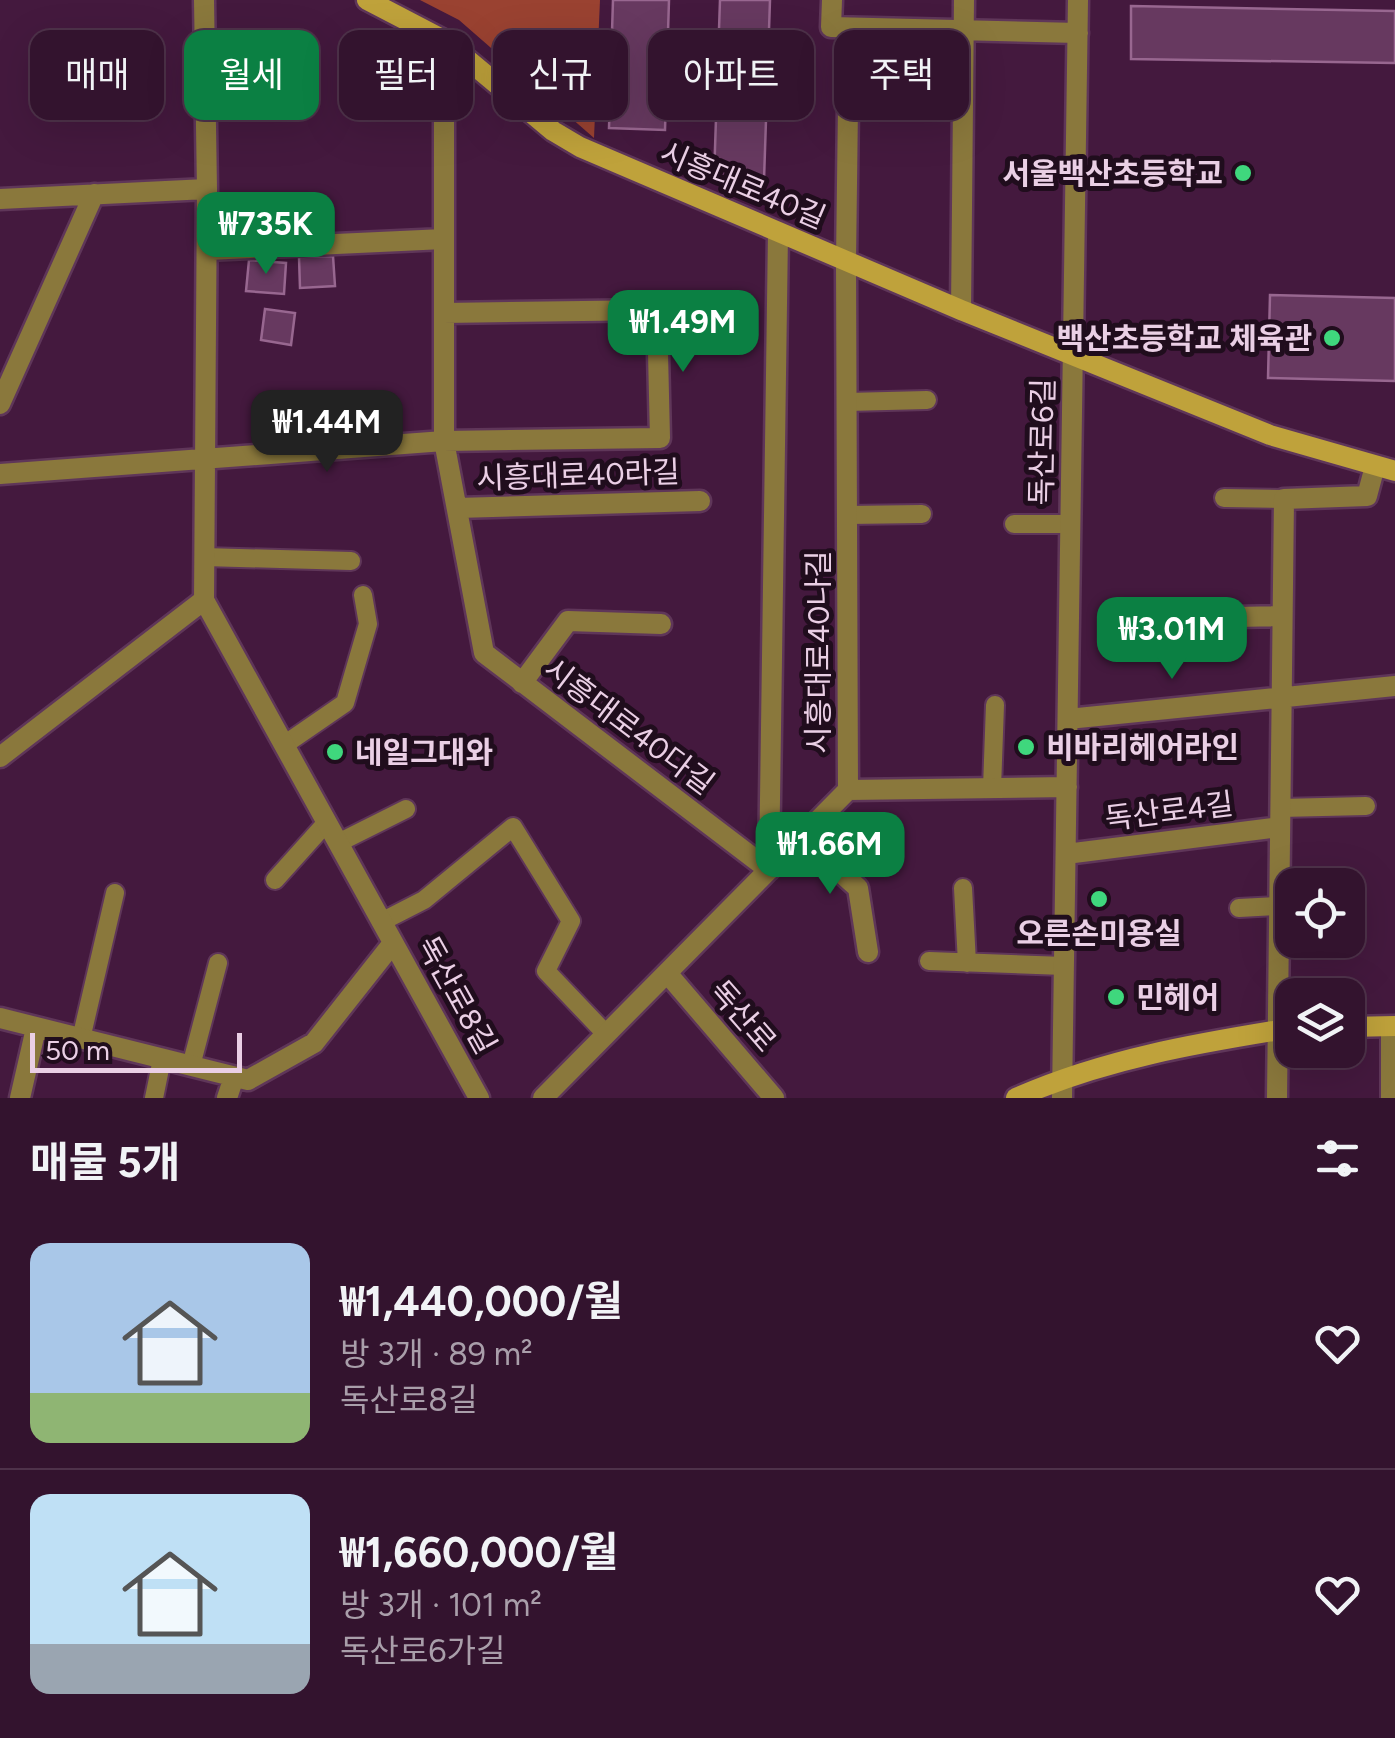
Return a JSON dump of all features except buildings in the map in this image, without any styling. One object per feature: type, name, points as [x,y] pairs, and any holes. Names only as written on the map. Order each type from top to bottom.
[{"type":"street","name":"독산로8길","points":[[204,0],[204,600],[480,1098]]},
{"type":"street","name":"시흥대로40길","points":[[367,0],[425,30]]},
{"type":"street","points":[[832,0],[831,27],[964,30],[964,0]]},
{"type":"street","name":"독산로6길","points":[[1062,1088],[1078,0]]},
{"type":"street","name":"시흥대로40길","points":[[846,262],[849,28]]},
{"type":"street","points":[[969,30],[1078,33]]},
{"type":"street","name":"시흥대로40길","points":[[473,64],[553,130],[580,147],[846,262],[1270,436],[1385,468]]},
{"type":"street","name":"시흥대로40다길","points":[[444,120],[444,441],[484,654],[769,870]]},
{"type":"street","points":[[961,310],[963,120]]},
{"type":"street","points":[[0,199],[207,189]]},
{"type":"street","points":[[0,404],[94,194]]},
{"type":"street","points":[[769,870],[778,232]]},
{"type":"street","points":[[207,250],[444,239]]},
{"type":"street","name":"시흥대로40나길","points":[[846,262],[848,790]]},
{"type":"street","name":"시흥대로40라길","points":[[444,313],[657,310],[660,438],[444,441]]},
{"type":"street","points":[[0,474],[444,441]]},
{"type":"street","points":[[1284,499],[1367,496],[1385,468]]},
{"type":"street","name":"독산로4길","points":[[1279,868],[1284,499]]},
{"type":"street","name":"시흥대로40라길","points":[[457,508],[700,501]]},
{"type":"street","points":[[0,757],[204,600]]},
{"type":"street","points":[[1190,618],[1282,616]]},
{"type":"street","points":[[522,682],[568,621],[661,624]]},
{"type":"street","points":[[1068,720],[1395,686]]},
{"type":"street","points":[[542,1098],[848,790],[1067,787]]},
{"type":"street","name":"독산로4길","points":[[1066,854],[1280,817]]},
{"type":"street","points":[[801,838],[858,888],[868,952]]},
{"type":"street","points":[[0,1018],[248,1080],[314,1043],[394,943]]},
{"type":"street","name":"독산로","points":[[667,973],[774,1098]]},
{"type":"street","points":[[1365,1027],[1392,1026]]},
{"type":"street","points":[[20,1098],[36,1028]]},
{"type":"street","points":[[1016,1098],[1062,1088],[1202,1043],[1275,1031]]},
{"type":"street","name":"독산로4길","points":[[1277,1098],[1280,1068]]},
{"type":"street","points":[[227,1098],[234,1077]]},
{"type":"lane","points":[[847,402],[928,400]]},
{"type":"lane","points":[[1224,498],[1284,499]]},
{"type":"lane","name":"시흥대로40나길","points":[[847,514],[922,514]]},
{"type":"lane","name":"독산로6길","points":[[1014,524],[1070,524]]},
{"type":"lane","points":[[204,557],[351,561]]},
{"type":"lane","points":[[284,744],[345,703],[368,624],[363,595]]},
{"type":"lane","points":[[992,788],[995,704]]},
{"type":"lane","name":"독산로4길","points":[[1280,817],[1366,806]]},
{"type":"lane","points":[[338,843],[406,809]]},
{"type":"lane","points":[[275,880],[327,822]]},
{"type":"lane","name":"독산로8길","points":[[382,922],[424,900],[514,827],[571,922],[546,971],[606,1034]]},
{"type":"lane","points":[[962,888],[967,962]]},
{"type":"lane","points":[[81,1038],[115,892]]},
{"type":"lane","points":[[1238,908],[1275,906]]},
{"type":"lane","points":[[929,960],[1064,966]]},
{"type":"lane","points":[[191,1066],[218,963]]},
{"type":"lane","points":[[1390,1098],[1392,1026]]},
{"type":"lane","points":[[154,1098],[162,1059]]},
{"type":"shaded area","points":[[420,0],[600,0],[599,30],[493,30],[493,50],[459,20]]},
{"type":"shaded area","points":[[573,120],[595,120],[594,138]]},
{"type":"place","name":"서울백산초등학교","points":[[1243,173]]},
{"type":"place","name":"백산초등학교 체육관","points":[[1332,338]]},
{"type":"place","name":"비바리헤어라인","points":[[1026,747]]},
{"type":"place","name":"네일그대와","points":[[335,752]]},
{"type":"place","name":"오른손미용실","points":[[1099,899]]},
{"type":"place","name":"민헤어","points":[[1116,997]]}]
